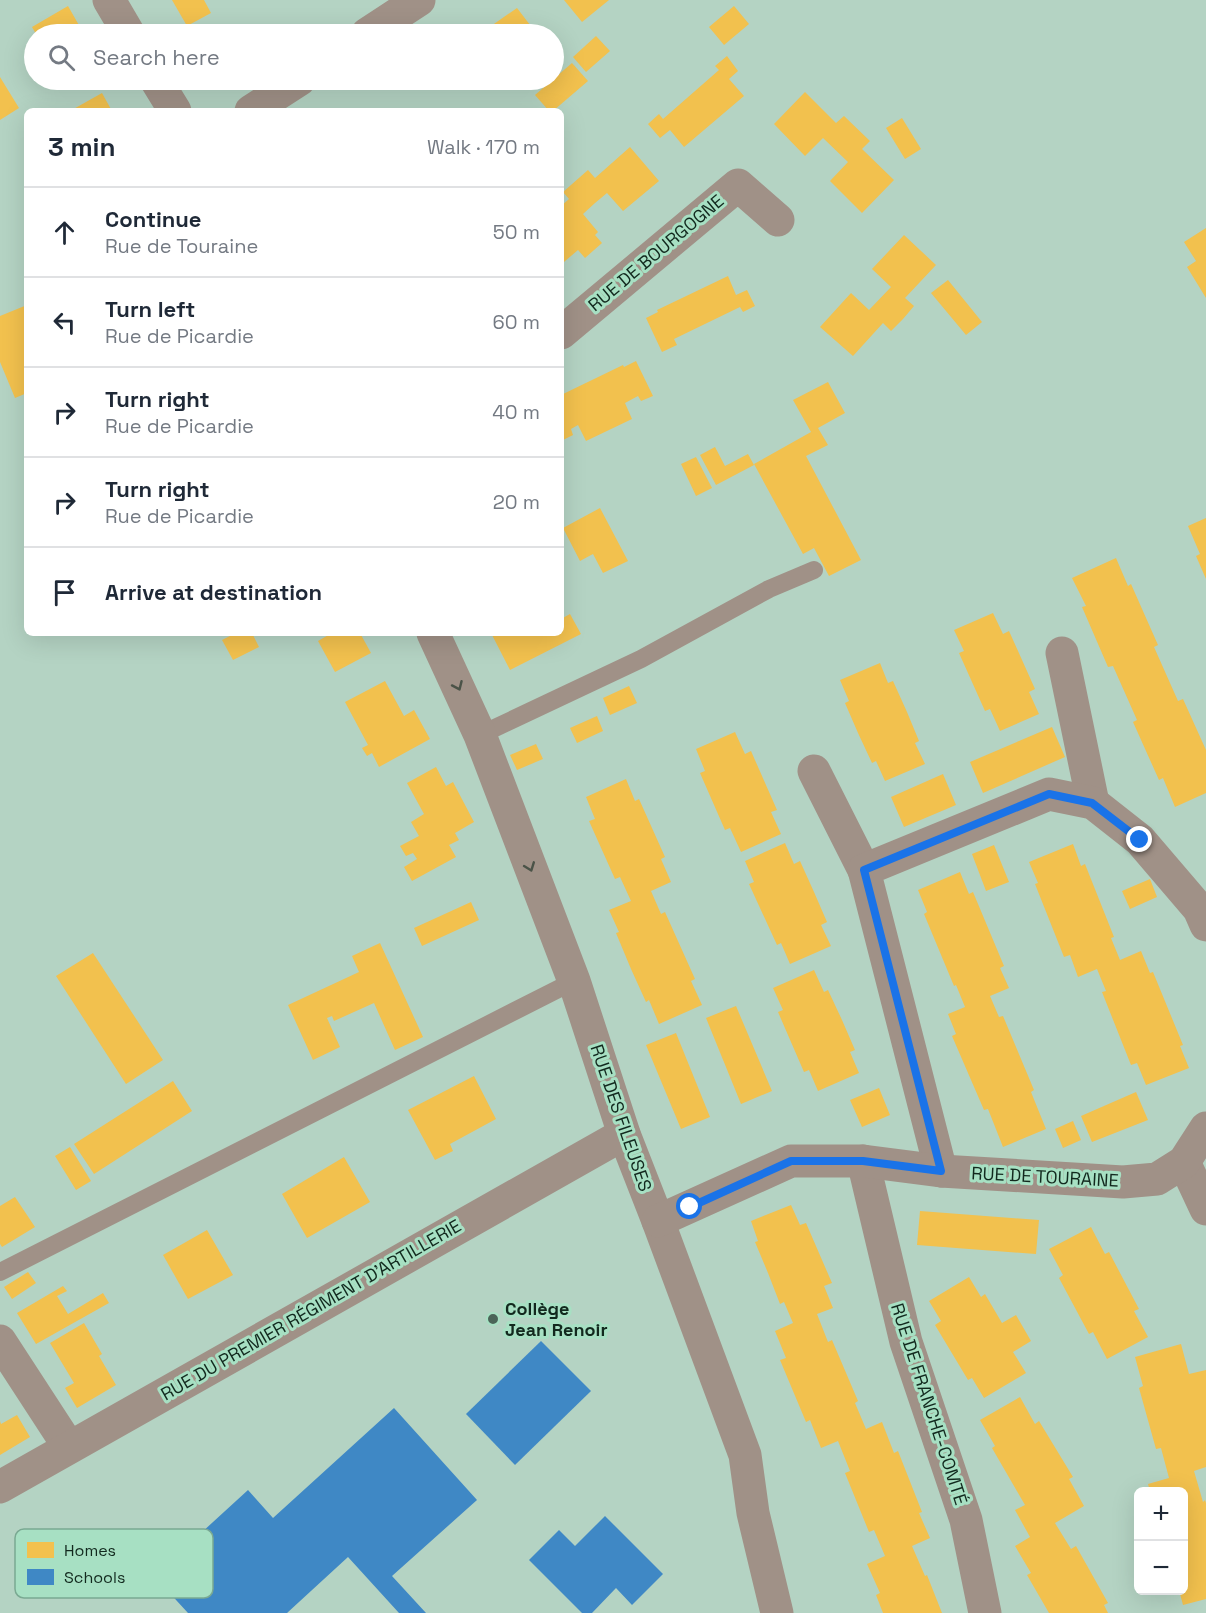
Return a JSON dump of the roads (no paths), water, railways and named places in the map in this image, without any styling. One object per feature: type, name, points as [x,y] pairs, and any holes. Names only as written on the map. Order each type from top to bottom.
[{"type":"street","points":[[109,0],[123,24]]},
{"type":"street","points":[[382,24],[419,0]]},
{"type":"street","points":[[162,90],[173,108]]},
{"type":"street","points":[[256,108],[284,90]]},
{"type":"street","name":"RUE DE BOURGOGNE","points":[[564,330],[738,185],[778,220]]},
{"type":"street","name":"RUE DES FILEUSES","points":[[435,636],[480,735],[574,981],[624,1134],[746,1455],[753,1513],[777,1613]]},
{"type":"street","points":[[1062,653],[1092,803]]},
{"type":"street","points":[[814,771],[864,870],[941,1171]]},
{"type":"street","points":[[864,870],[1049,794],[1092,803],[1140,840],[1199,909],[1206,925]]},
{"type":"street","name":"RUE DE TOURAINE","points":[[658,1221],[791,1161],[863,1161],[941,1171],[1123,1182],[1157,1179],[1184,1162],[1206,1128]]},
{"type":"street","name":"RUE DU PREMIER RÉGIMENT D'ARTILLERIE","points":[[0,1487],[624,1134]]},
{"type":"street","name":"RUE DE FRANCHE-COMTÉ","points":[[863,1161],[906,1342],[966,1520],[985,1613]]},
{"type":"street","points":[[1184,1162],[1206,1209]]},
{"type":"street","points":[[0,1341],[69,1447]]},
{"type":"lane","points":[[480,735],[641,659],[769,590],[814,570]]},
{"type":"lane","points":[[0,1272],[574,981]]},
{"type":"place","name":"Collège Jean Renoir","points":[[493,1319]]}]
